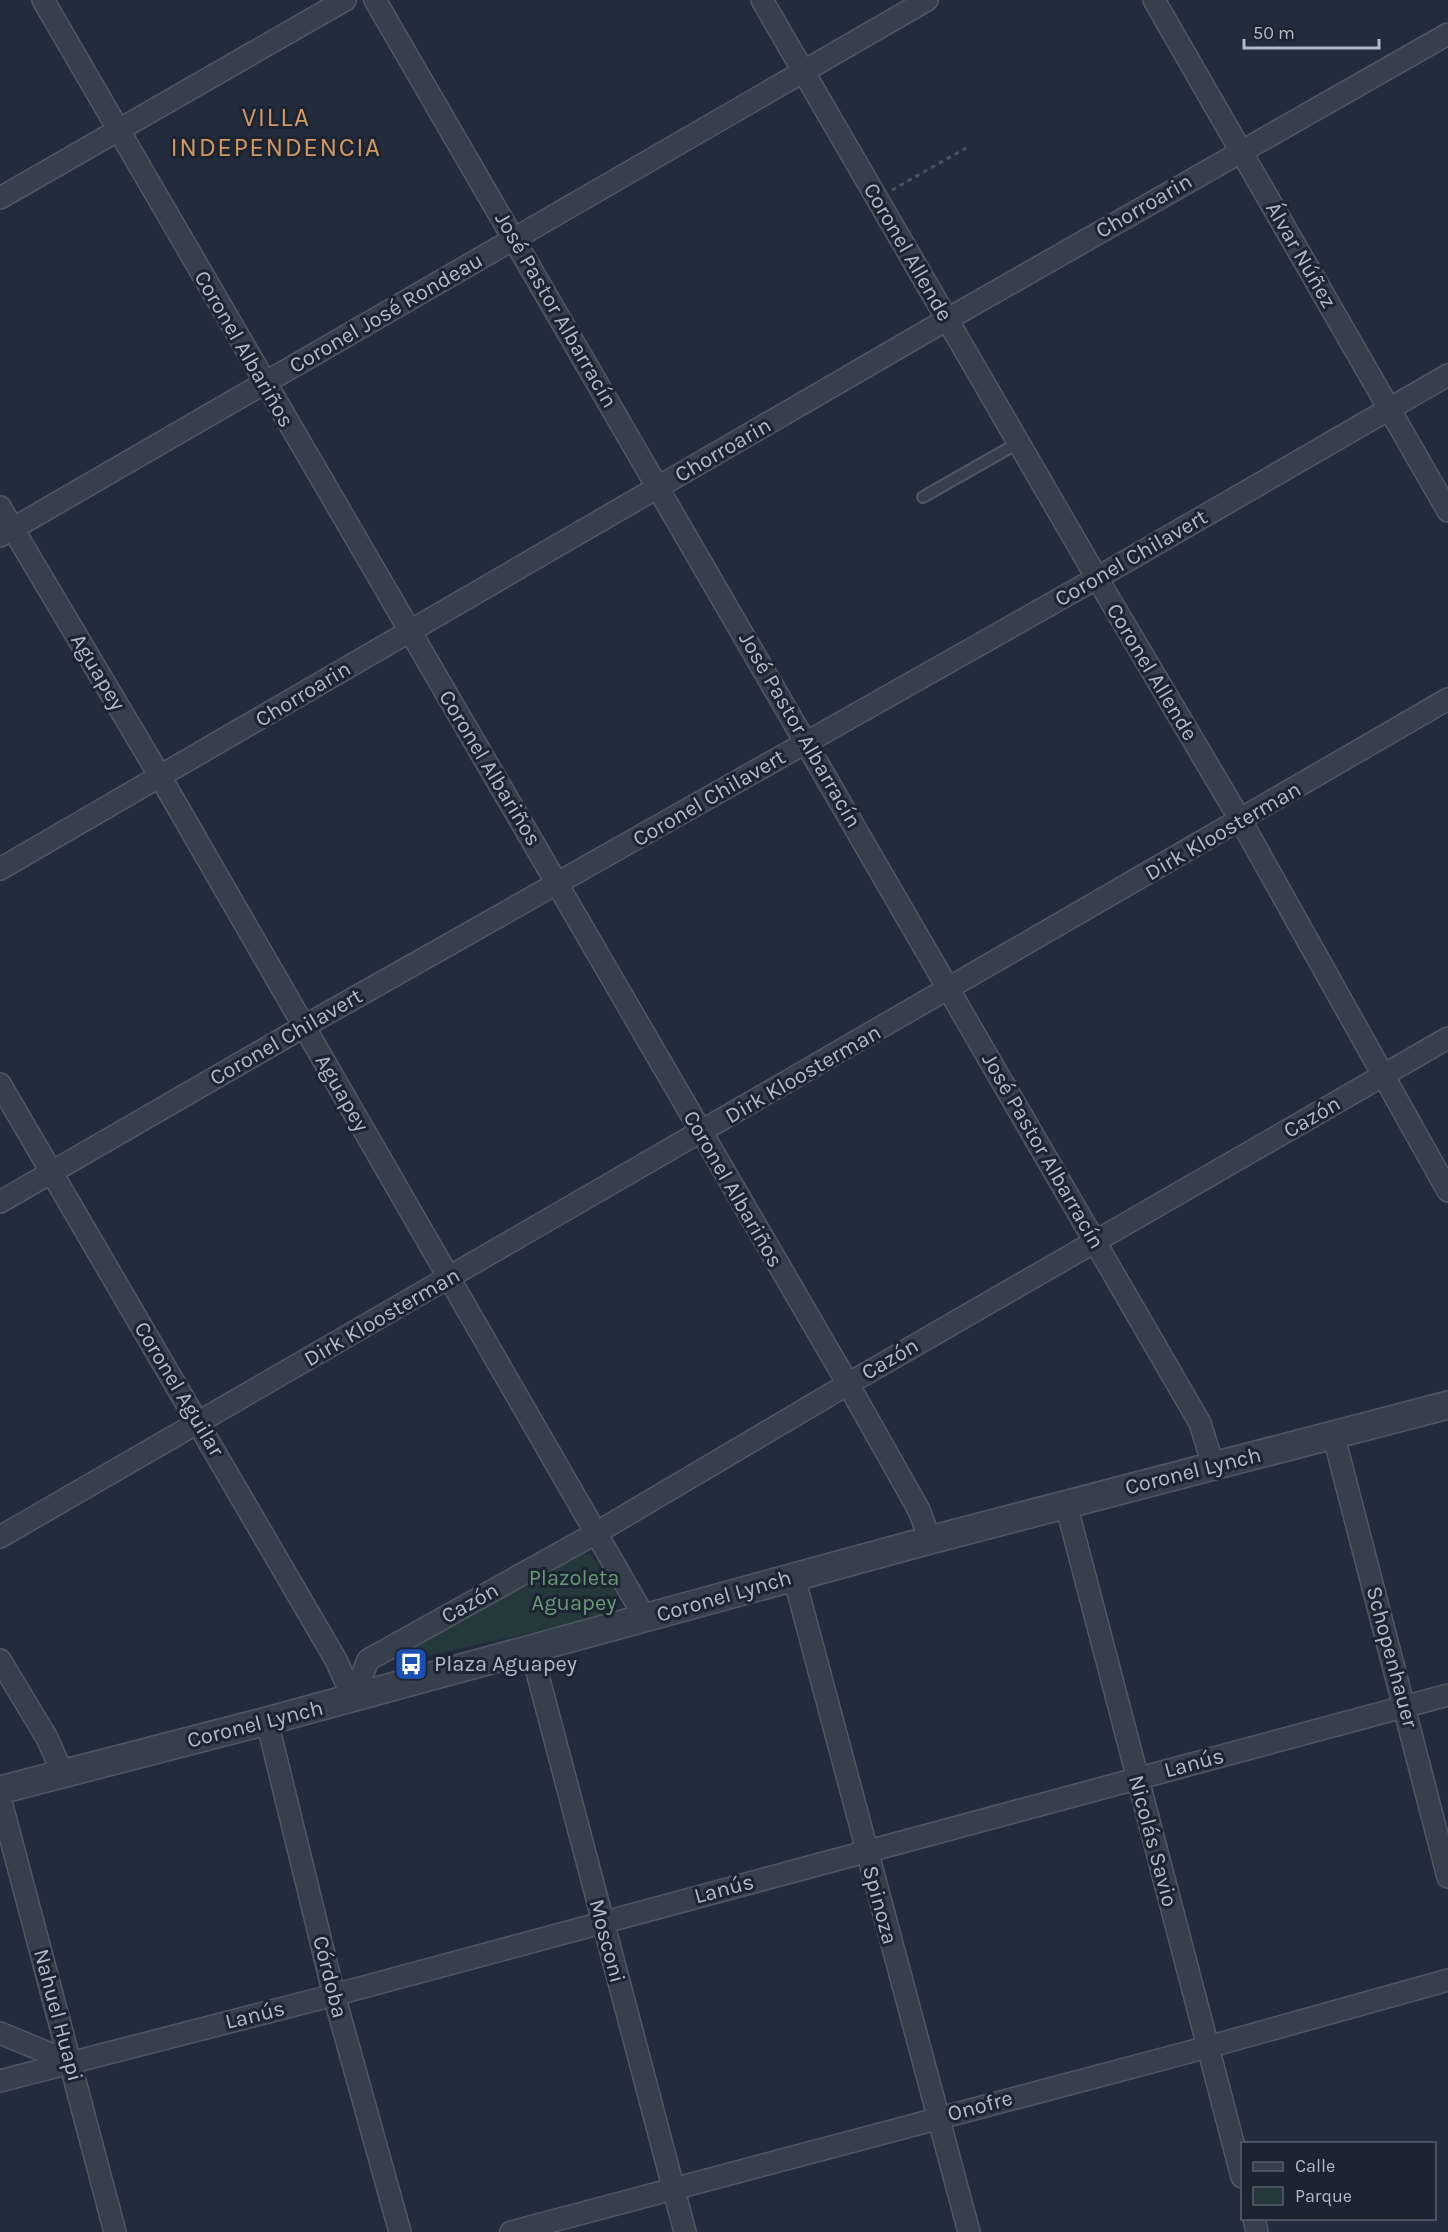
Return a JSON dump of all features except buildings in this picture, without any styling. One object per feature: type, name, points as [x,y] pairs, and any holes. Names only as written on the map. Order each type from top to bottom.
[{"type":"street","name":"Coronel Albariños","points":[[43,0],[408,631],[560,884],[701,1134],[848,1384],[919,1510],[930,1540]]},
{"type":"street","points":[[0,198],[345,0]]},
{"type":"street","name":"José Pastor Albarracín","points":[[375,0],[807,741],[1200,1423],[1213,1465]]},
{"type":"street","name":"Coronel Allende","points":[[762,0],[946,320],[1241,821],[1448,1191]]},
{"type":"street","name":"Coronel José Rondeau","points":[[6,532],[927,0]]},
{"type":"street","name":"Álvar Núñez","points":[[1154,0],[1448,511]]},
{"type":"street","name":"Chorroarin","points":[[0,869],[161,778],[408,631],[946,320],[1448,33]]},
{"type":"street","name":"Coronel Chilavert","points":[[0,1202],[303,1027],[560,884],[807,741],[1097,578],[1448,375]]},
{"type":"street","name":"Aguapey","points":[[0,507],[6,532],[161,778],[645,1618]]},
{"type":"street","name":"Dirk Kloosterman","points":[[0,1538],[200,1424],[449,1277],[701,1134],[1448,699]]},
{"type":"street","name":"Cazón","points":[[353,1698],[368,1660],[596,1533],[848,1384],[1448,1038]]},
{"type":"street","name":"Coronel Aguilar","points":[[0,1084],[336,1660],[353,1698]]},
{"type":"street","name":"Coronel Lynch","points":[[0,1790],[353,1698],[1065,1504],[1213,1465],[1334,1437],[1448,1405]]},
{"type":"street","name":"Schopenhauer","points":[[1334,1437],[1448,1877]]},
{"type":"street","name":"Nicolás Savio","points":[[1065,1504],[1241,2173]]},
{"type":"street","name":"Spinoza","points":[[794,1577],[969,2232]]},
{"type":"street","name":"Mosconi","points":[[531,1649],[685,2232]]},
{"type":"street","points":[[0,1660],[46,1738],[62,1772]]},
{"type":"street","name":"Lanús","points":[[0,2081],[334,1995],[1448,1695]]},
{"type":"street","name":"Córdoba","points":[[267,1721],[334,1995],[400,2232]]},
{"type":"street","name":"Nahuel Huapi","points":[[0,1798],[115,2232]]},
{"type":"street","name":"Onofre","points":[[511,2232],[1208,2047],[1448,1980]]},
{"type":"street","points":[[0,2033],[70,2062]]},
{"type":"lane","points":[[923,497],[1018,443]]},
{"type":"path","points":[[877,198],[966,148]]},
{"type":"green space","name":"Plazoleta Aguapey","points":[[579,1552],[592,1556],[618,1594],[616,1606],[607,1615],[411,1660],[408,1649]]},
{"type":"place","name":"Plaza Aguapey","points":[[411,1664]]},
{"type":"district","name":"VILLA INDEPENDENCIA","points":[[276,132]]}]
